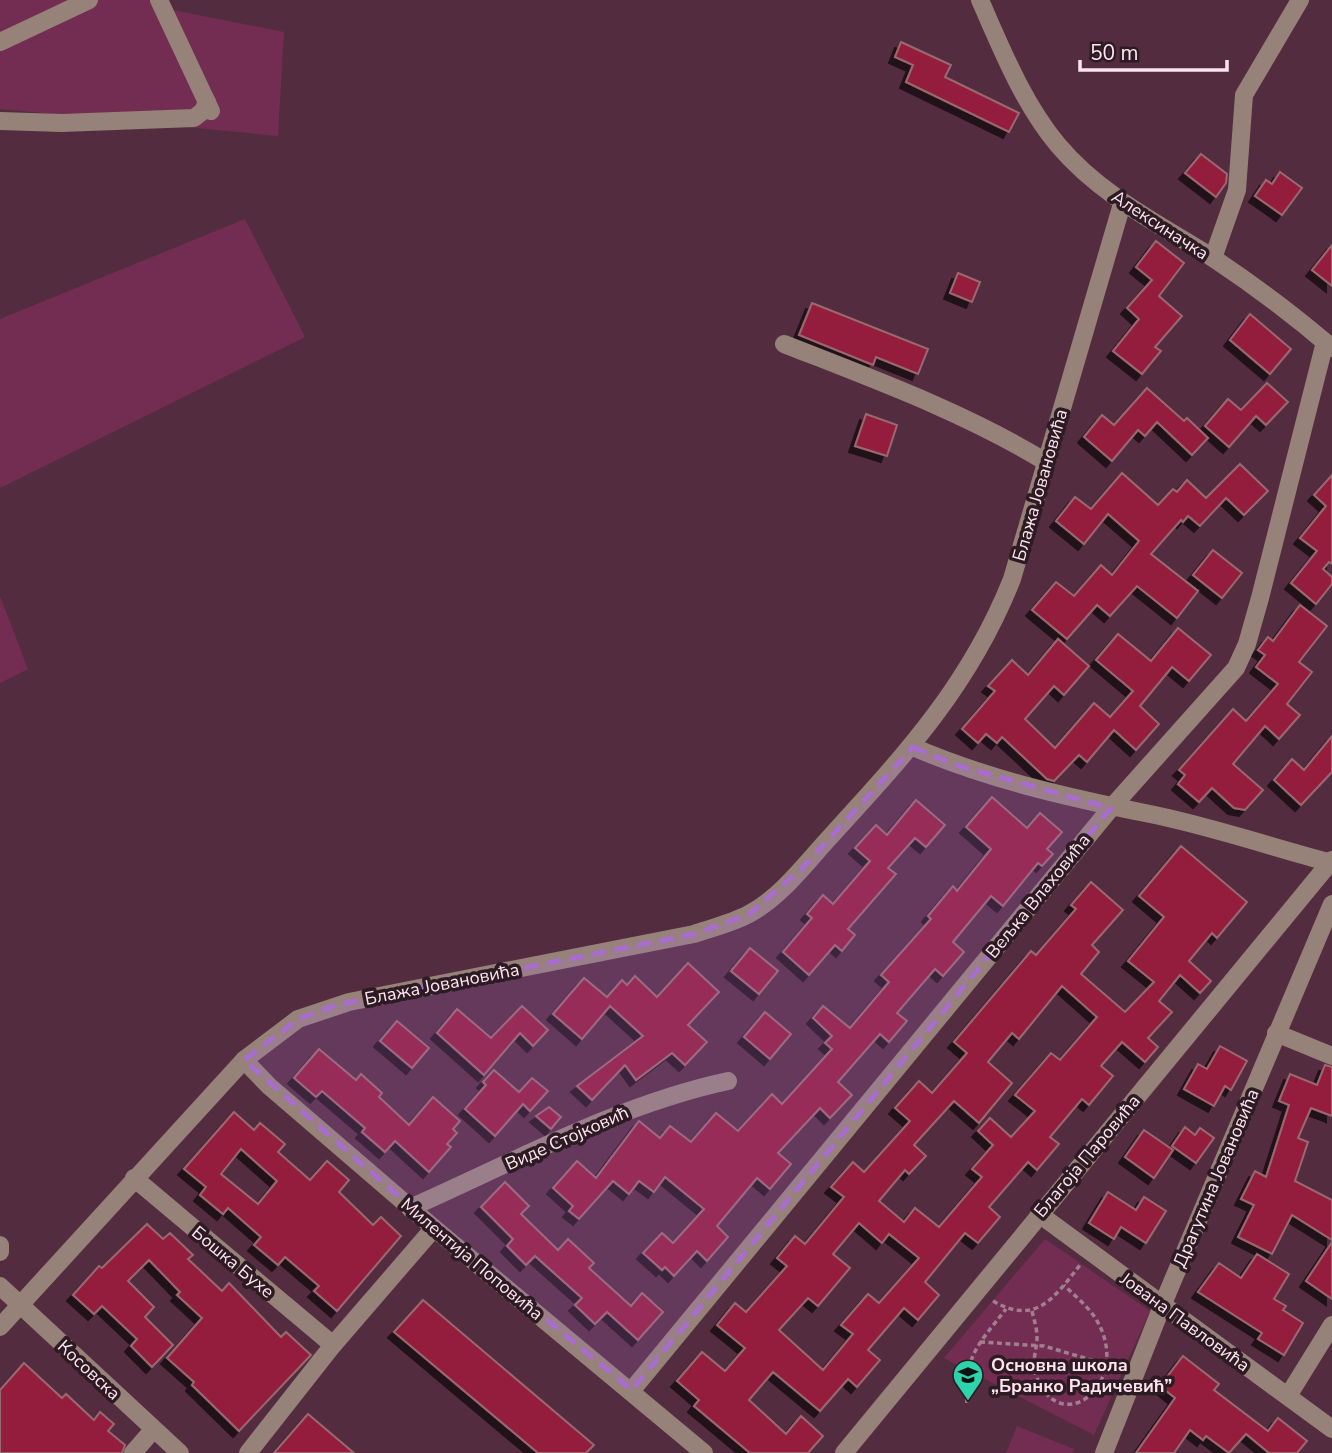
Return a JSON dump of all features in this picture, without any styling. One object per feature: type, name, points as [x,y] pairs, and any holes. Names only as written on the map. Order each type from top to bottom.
[{"type":"street","points":[[0,42],[89,0]]},
{"type":"street","points":[[0,121],[62,123],[194,118],[210,109],[159,0]]},
{"type":"street","name":"Алексиначка","points":[[980,0],[1006,59],[1043,125],[1059,146],[1122,204],[1213,258],[1277,301],[1328,345]]},
{"type":"street","points":[[1213,258],[1237,190],[1244,95],[1300,0]]},
{"type":"street","name":"Блажа Јовановића","points":[[0,1327],[18,1304],[244,1060],[298,1018],[336,1005],[694,934],[749,914],[771,898],[802,868],[913,747],[973,663],[998,616],[1012,579],[1122,204]]},
{"type":"street","points":[[784,344],[924,400],[1004,437],[1046,462]]},
{"type":"street","name":"Вељка Влаховића","points":[[632,1390],[1111,808],[1236,668],[1261,598],[1328,345]]},
{"type":"street","points":[[913,747],[988,775],[1331,862]]},
{"type":"street","name":"Благоја Паровића","points":[[844,1453],[1331,862]]},
{"type":"street","name":"Драгутина Јовановића","points":[[1104,1453],[1162,1306],[1332,904]]},
{"type":"street","points":[[1276,1032],[1332,1056]]},
{"type":"street","name":"Милентија Поповића","points":[[244,1060],[269,1086],[410,1208],[632,1390],[704,1453]]},
{"type":"street","name":"Виде Стојковић","points":[[410,1208],[599,1123],[681,1091],[728,1081]]},
{"type":"street","name":"Бошка Бухе","points":[[134,1178],[333,1345]]},
{"type":"street","name":"Јована Павловића","points":[[1039,1214],[1332,1429]]},
{"type":"street","points":[[248,1453],[333,1345],[434,1228]]},
{"type":"street","points":[[0,1245],[0,1252]]},
{"type":"street","name":"Косовска","points":[[0,1286],[180,1453]]},
{"type":"street","points":[[1288,1396],[1332,1325]]},
{"type":"street","points":[[133,1453],[153,1430]]},
{"type":"path","points":[[993,1301],[1006,1309],[1021,1313],[1032,1311],[1064,1285],[1081,1264],[1072,1258]]},
{"type":"path","points":[[1032,1311],[1036,1346],[1033,1357],[1035,1373],[1041,1384],[1058,1401],[1069,1404],[1088,1399],[1102,1381],[1107,1363],[1105,1340],[1094,1317],[1064,1285]]},
{"type":"path","points":[[985,1311],[1001,1291]]},
{"type":"path","points":[[967,1404],[966,1369],[980,1342],[1006,1309]]},
{"type":"path","points":[[980,1342],[1036,1346],[1107,1363],[1124,1370]]},
{"type":"highlighted area","points":[[913,747],[956,765],[1111,808],[632,1390],[434,1228],[244,1060],[298,1019],[336,1005],[694,934],[749,914],[802,868]]},
{"type":"shaded area","points":[[0,0],[168,0],[173,10],[284,32],[278,136],[0,109]]},
{"type":"shaded area","points":[[245,219],[305,337],[0,488],[0,319]]},
{"type":"shaded area","points":[[0,596],[28,669],[0,683]]},
{"type":"shaded area","points":[[1045,1239],[1150,1311],[1094,1435],[944,1358]]},
{"type":"shaded area","points":[[1017,1426],[1074,1449],[1072,1453],[1006,1453]]},
{"type":"building","points":[[901,42],[951,65],[945,77],[1019,113],[1009,132],[906,82],[913,65],[895,57]]},
{"type":"building","points":[[1201,154],[1227,174],[1226,183],[1216,197],[1185,173]]},
{"type":"building","points":[[1280,172],[1302,188],[1282,215],[1255,196],[1266,180],[1272,184]]},
{"type":"building","points":[[1156,241],[1184,263],[1159,296],[1182,316],[1155,347],[1161,351],[1142,374],[1113,351],[1139,319],[1127,308],[1152,280],[1136,267]]},
{"type":"building","points":[[1332,245],[1332,286],[1312,270]]},
{"type":"building","points":[[958,273],[980,282],[972,302],[950,293]]},
{"type":"building","points":[[812,303],[928,349],[918,374],[876,357],[873,365],[799,335]]},
{"type":"building","points":[[1250,314],[1291,349],[1270,374],[1230,340]]},
{"type":"building","points":[[1267,383],[1288,402],[1266,425],[1256,416],[1229,447],[1205,426],[1228,399],[1241,410]]},
{"type":"building","points":[[1147,388],[1184,421],[1187,418],[1208,438],[1192,455],[1157,422],[1145,436],[1138,430],[1112,461],[1084,437],[1102,415],[1114,425]]},
{"type":"building","points":[[866,414],[897,425],[887,456],[855,446]]},
{"type":"building","points":[[1240,464],[1268,491],[1244,515],[1226,498],[1200,526],[1188,516],[1183,522],[1181,520],[1151,554],[1198,591],[1177,618],[1137,586],[1110,616],[1097,605],[1067,639],[1032,610],[1056,582],[1074,596],[1101,565],[1112,575],[1139,541],[1108,514],[1084,544],[1056,521],[1075,497],[1091,509],[1122,473],[1158,505],[1173,489],[1177,492],[1187,480],[1206,498]]},
{"type":"building","points":[[1332,475],[1332,564],[1329,562],[1323,569],[1332,577],[1332,584],[1316,604],[1291,583],[1317,551],[1300,538],[1326,506],[1314,495]]},
{"type":"building","points":[[1213,550],[1242,573],[1222,598],[1193,575]]},
{"type":"building","points":[[1300,605],[1327,626],[1299,662],[1312,672],[1287,704],[1300,715],[1279,739],[1265,726],[1233,764],[1263,790],[1245,810],[1234,808],[1212,788],[1199,802],[1178,784],[1185,775],[1179,770],[1233,709],[1246,721],[1278,684],[1256,667],[1265,655],[1258,650],[1268,637],[1273,641]]},
{"type":"building","points":[[1178,628],[1211,655],[1189,681],[1172,667],[1140,706],[1159,724],[1136,750],[1114,730],[1087,762],[1079,755],[1054,781],[1047,779],[1002,737],[997,743],[986,734],[978,743],[962,729],[995,691],[988,686],[1012,660],[1028,675],[1058,639],[1089,666],[1064,695],[1054,686],[1025,719],[1055,748],[1094,703],[1110,717],[1133,691],[1096,660],[1118,634],[1151,661]]},
{"type":"building","points":[[1332,736],[1332,772],[1301,805],[1274,780],[1292,759],[1304,770]]},
{"type":"building","points":[[992,797],[1027,828],[1040,813],[1062,832],[1047,849],[1053,854],[1042,866],[1038,863],[1003,906],[991,896],[953,942],[964,952],[943,976],[935,969],[897,1013],[907,1021],[889,1042],[880,1034],[838,1082],[852,1095],[830,1118],[820,1108],[778,1153],[791,1164],[770,1189],[757,1178],[717,1226],[728,1237],[707,1261],[697,1251],[674,1276],[665,1267],[662,1270],[643,1253],[662,1233],[673,1243],[704,1209],[665,1177],[654,1192],[639,1181],[629,1194],[613,1181],[579,1219],[569,1211],[573,1206],[553,1188],[577,1161],[596,1178],[639,1121],[660,1138],[670,1126],[691,1142],[716,1113],[738,1131],[772,1094],[782,1104],[832,1049],[825,1043],[832,1036],[813,1018],[823,1006],[850,1028],[889,982],[881,975],[931,919],[928,916],[953,886],[957,891],[991,849],[966,827]]},
{"type":"building","points":[[916,800],[945,825],[926,847],[915,838],[888,868],[896,874],[848,929],[855,935],[842,951],[835,945],[809,975],[783,952],[812,918],[807,914],[823,895],[833,904],[870,861],[855,848],[876,825],[887,835]]},
{"type":"building","points":[[1181,846],[1247,902],[1217,938],[1212,933],[1189,961],[1211,981],[1200,993],[1180,975],[1159,1001],[1172,1012],[1148,1038],[1158,1047],[1145,1062],[1122,1042],[1101,1066],[1113,1076],[1089,1105],[1082,1099],[1050,1137],[1059,1144],[1037,1170],[1028,1162],[989,1207],[1000,1217],[978,1243],[965,1233],[925,1282],[939,1295],[918,1320],[904,1308],[868,1350],[880,1360],[857,1387],[848,1379],[820,1411],[773,1372],[749,1400],[786,1434],[801,1416],[823,1436],[808,1453],[750,1453],[694,1406],[699,1400],[677,1381],[702,1352],[725,1371],[745,1348],[717,1325],[735,1303],[746,1312],[787,1266],[777,1258],[795,1236],[805,1244],[844,1197],[831,1187],[853,1162],[864,1172],[910,1121],[895,1108],[919,1081],[932,1093],[967,1053],[954,1042],[1031,951],[1036,955],[1076,909],[1071,905],[1091,882],[1123,910],[1092,945],[1099,952],[1081,974],[1125,1012],[1154,982],[1128,961],[1164,917],[1139,896]],"holes":[[[1062,986],[1097,1017],[1060,1060],[1051,1053],[1015,1095],[1035,1111],[1011,1137],[990,1118],[978,1131],[993,1145],[972,1169],[982,1177],[939,1227],[915,1208],[904,1222],[879,1201],[905,1170],[909,1174],[926,1156],[914,1145],[954,1101],[979,1123],[1012,1083],[988,1062],[1012,1033],[1019,1039]],[[859,1223],[882,1243],[889,1234],[919,1258],[879,1303],[868,1294],[841,1325],[853,1334],[823,1370],[779,1330],[808,1298],[818,1306],[850,1268],[833,1254]]]},
{"type":"building","points":[[750,948],[778,971],[759,994],[731,971]]},
{"type":"building","points":[[688,963],[719,992],[688,1025],[707,1042],[685,1065],[672,1053],[636,1080],[625,1065],[592,1100],[577,1086],[643,1036],[610,1006],[582,1039],[553,1014],[584,978],[607,997],[622,980],[627,985],[635,976],[657,997]]},
{"type":"building","points":[[522,1006],[548,1030],[533,1046],[520,1033],[484,1075],[437,1033],[457,1009],[491,1038]]},
{"type":"building","points":[[765,1012],[791,1034],[770,1059],[744,1037]]},
{"type":"building","points":[[397,1021],[429,1048],[412,1068],[380,1041]]},
{"type":"building","points":[[1220,1046],[1247,1061],[1231,1090],[1225,1086],[1214,1106],[1184,1089],[1198,1064],[1207,1069]]},
{"type":"building","points":[[319,1049],[356,1080],[361,1074],[382,1093],[379,1097],[409,1125],[433,1097],[460,1121],[453,1129],[457,1133],[447,1144],[451,1147],[429,1172],[395,1141],[385,1152],[362,1132],[365,1128],[322,1091],[316,1097],[294,1078]]},
{"type":"building","points":[[1325,1065],[1332,1067],[1332,1116],[1311,1108],[1298,1138],[1308,1142],[1295,1181],[1332,1200],[1332,1240],[1292,1215],[1272,1254],[1238,1237],[1254,1205],[1241,1199],[1255,1171],[1266,1177],[1289,1105],[1279,1101],[1290,1074],[1317,1085]]},
{"type":"building","points":[[494,1070],[519,1092],[532,1078],[548,1091],[530,1111],[523,1104],[495,1136],[465,1109],[486,1085],[483,1082]]},
{"type":"building","points":[[549,1107],[561,1117],[551,1129],[536,1116]]},
{"type":"building","points":[[234,1112],[254,1130],[260,1123],[285,1144],[278,1152],[310,1180],[327,1161],[349,1180],[339,1192],[373,1225],[381,1217],[401,1236],[337,1311],[314,1291],[319,1286],[285,1257],[278,1265],[254,1245],[261,1237],[228,1208],[223,1214],[200,1195],[206,1187],[184,1169]],"holes":[[[241,1149],[277,1181],[258,1204],[221,1174]]]},
{"type":"building","points":[[1185,1127],[1195,1135],[1200,1128],[1214,1138],[1196,1163],[1172,1146]]},
{"type":"building","points":[[1144,1130],[1173,1150],[1154,1178],[1125,1157]]},
{"type":"building","points":[[505,1182],[529,1206],[521,1214],[558,1250],[568,1239],[594,1263],[589,1268],[631,1306],[642,1293],[663,1312],[638,1340],[607,1312],[595,1324],[575,1305],[582,1298],[535,1256],[526,1265],[507,1246],[513,1239],[481,1207]]},
{"type":"building","points":[[1108,1192],[1136,1210],[1144,1197],[1166,1211],[1146,1243],[1121,1227],[1114,1239],[1089,1223]]},
{"type":"building","points":[[147,1224],[163,1239],[170,1233],[193,1255],[188,1259],[222,1291],[229,1283],[281,1337],[286,1332],[311,1355],[239,1431],[192,1385],[194,1382],[167,1358],[202,1318],[177,1295],[180,1292],[149,1260],[128,1281],[154,1307],[145,1317],[173,1345],[152,1367],[131,1346],[137,1339],[102,1306],[94,1314],[73,1295],[99,1266],[102,1268]]},
{"type":"building","points":[[1332,1242],[1332,1299],[1306,1281]]},
{"type":"building","points":[[1257,1254],[1289,1274],[1274,1299],[1286,1306],[1283,1310],[1303,1323],[1284,1355],[1258,1339],[1262,1333],[1198,1292],[1219,1263],[1241,1278]]},
{"type":"building","points":[[423,1300],[594,1445],[586,1453],[538,1453],[394,1332]]},
{"type":"building","points":[[1183,1356],[1219,1384],[1214,1390],[1268,1431],[1278,1418],[1307,1441],[1297,1453],[1269,1453],[1246,1434],[1229,1453],[1206,1436],[1203,1440],[1190,1430],[1174,1453],[1136,1453],[1175,1398],[1160,1386]]},
{"type":"building","points":[[24,1363],[62,1398],[66,1394],[94,1420],[100,1412],[114,1424],[108,1431],[125,1445],[122,1453],[0,1453],[0,1390]]},
{"type":"building","points":[[308,1414],[354,1453],[274,1453]]},
{"type":"place","name":"Основна школа „Бранко Радичевић”","points":[[968,1402]]}]
